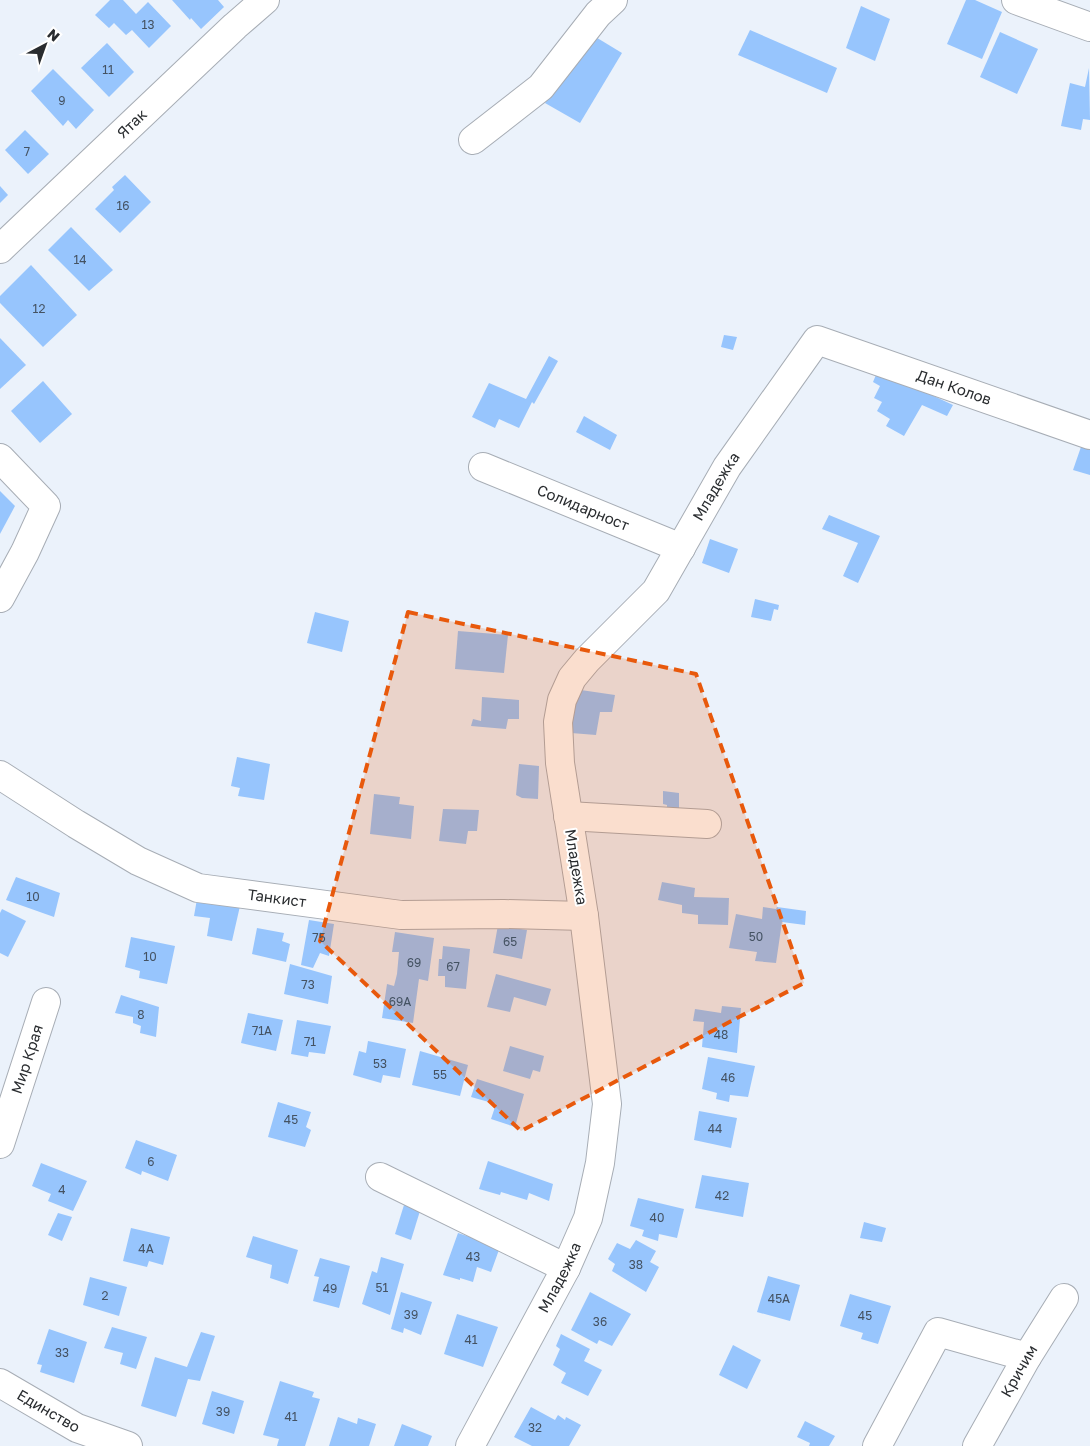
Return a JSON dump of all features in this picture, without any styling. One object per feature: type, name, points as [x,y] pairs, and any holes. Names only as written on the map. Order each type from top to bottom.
[{"type":"street","name":"Ятак","points":[[0,249],[235,26],[266,0]]},
{"type":"street","points":[[473,140],[541,87],[598,14],[613,0]]},
{"type":"street","points":[[1016,0],[1090,28]]},
{"type":"street","name":"Дан Колов","points":[[816,340],[1090,435]]},
{"type":"street","name":"Младежка","points":[[470,1446],[566,1268],[588,1218],[600,1163],[607,1104],[584,916],[560,763],[558,722],[562,700],[572,678],[587,660],[656,591],[727,467],[816,340]]},
{"type":"street","points":[[0,458],[46,506],[25,552],[0,598]]},
{"type":"street","name":"Солидарност","points":[[483,467],[681,548]]},
{"type":"street","name":"Танкист","points":[[0,775],[138,861],[198,888],[401,915],[504,914],[584,916]]},
{"type":"street","points":[[568,816],[706,824]]},
{"type":"street","name":"Мир Края","points":[[0,1144],[46,1002]]},
{"type":"street","points":[[380,1177],[566,1268]]},
{"type":"street","name":"Кричим","points":[[977,1446],[1026,1357],[1064,1298]]},
{"type":"street","points":[[876,1446],[938,1332],[1026,1357]]},
{"type":"street","name":"Единство","points":[[0,1383],[77,1428],[128,1446]]},
{"type":"highlighted area","points":[[408,612],[696,674],[804,983],[521,1131],[320,941]]},
{"type":"building","points":[[110,0],[123,0],[136,14],[148,2],[171,26],[149,48],[132,30],[126,35],[114,23],[109,28],[95,15]]},
{"type":"building","points":[[172,0],[218,0],[224,7],[201,29]]},
{"type":"building","points":[[966,0],[975,0],[1002,12],[982,59],[947,44]]},
{"type":"building","points":[[861,6],[890,19],[875,61],[846,48]]},
{"type":"building","points":[[750,30],[837,68],[827,93],[738,55]]},
{"type":"building","points":[[1000,32],[1038,49],[1017,94],[980,77]]},
{"type":"building","points":[[589,33],[622,53],[580,123],[545,103]]},
{"type":"building","points":[[107,43],[134,72],[109,97],[81,68]]},
{"type":"building","points":[[1089,68],[1090,120],[1083,119],[1081,130],[1061,126],[1070,83],[1085,87]]},
{"type":"building","points":[[53,69],[94,110],[76,129],[68,120],[63,126],[31,91]]},
{"type":"building","points":[[25,130],[49,154],[28,174],[5,150]]},
{"type":"building","points":[[125,175],[151,202],[120,233],[95,209],[114,190],[112,187]]},
{"type":"building","points":[[0,186],[8,195],[0,203]]},
{"type":"building","points":[[71,227],[113,270],[89,291],[48,250]]},
{"type":"building","points":[[31,265],[77,315],[43,347],[0,303],[0,296]]},
{"type":"building","points":[[724,335],[737,337],[733,350],[721,347]]},
{"type":"building","points":[[0,338],[26,365],[0,389]]},
{"type":"building","points":[[549,356],[558,361],[534,404],[532,402],[519,428],[499,419],[495,428],[472,417],[489,383],[526,399]]},
{"type":"building","points":[[878,370],[953,405],[947,416],[922,405],[904,436],[886,426],[890,419],[877,411],[882,402],[874,398],[880,386],[873,382]]},
{"type":"building","points":[[43,381],[72,414],[40,443],[11,411]]},
{"type":"building","points":[[584,416],[617,435],[610,450],[576,432]]},
{"type":"building","points":[[1082,444],[1090,446],[1090,475],[1073,470]]},
{"type":"building","points":[[0,491],[15,506],[0,534]]},
{"type":"building","points":[[829,515],[880,536],[858,583],[843,576],[858,543],[822,529]]},
{"type":"building","points":[[710,539],[738,549],[729,573],[702,563]]},
{"type":"building","points":[[755,599],[779,605],[778,610],[774,609],[771,621],[751,617]]},
{"type":"building","points":[[315,612],[349,621],[342,652],[307,643]]},
{"type":"building","points":[[458,631],[508,635],[504,673],[455,669]]},
{"type":"building","points":[[574,689],[615,695],[612,712],[600,712],[596,735],[571,733]]},
{"type":"building","points":[[482,697],[519,700],[519,719],[508,719],[506,729],[471,726],[473,719],[481,721]]},
{"type":"building","points":[[237,757],[270,764],[264,800],[238,796],[240,788],[231,786]]},
{"type":"building","points":[[519,764],[539,766],[538,799],[522,798],[516,795]]},
{"type":"building","points":[[663,791],[679,793],[679,820],[667,819],[667,805],[663,804]]},
{"type":"building","points":[[374,794],[400,797],[399,804],[414,806],[411,839],[370,834]]},
{"type":"building","points":[[443,809],[479,810],[477,831],[468,831],[466,844],[439,841]]},
{"type":"building","points":[[16,877],[60,893],[54,917],[6,900]]},
{"type":"building","points":[[662,882],[695,888],[694,897],[729,898],[728,925],[698,924],[698,915],[682,913],[682,905],[658,900]]},
{"type":"building","points":[[197,899],[240,906],[232,941],[207,936],[210,918],[194,916]]},
{"type":"building","points":[[763,907],[806,911],[805,925],[782,922],[776,963],[755,961],[757,952],[729,948],[736,914],[762,919]]},
{"type":"building","points":[[2,909],[26,921],[8,957],[0,953],[0,913]]},
{"type":"building","points":[[309,920],[334,924],[329,956],[320,953],[313,968],[301,965]]},
{"type":"building","points":[[498,925],[517,925],[520,929],[527,930],[522,959],[493,953]]},
{"type":"building","points":[[257,928],[284,933],[282,941],[290,944],[286,962],[252,954]]},
{"type":"building","points":[[395,932],[434,938],[428,981],[419,979],[413,1023],[382,1018],[387,984],[394,986],[397,974],[399,952],[392,952]]},
{"type":"building","points":[[131,937],[175,946],[167,984],[139,978],[140,971],[125,967]]},
{"type":"building","points":[[443,946],[470,949],[466,989],[445,987],[445,976],[438,976],[439,959],[442,959]]},
{"type":"building","points":[[290,964],[332,976],[328,1004],[284,994]]},
{"type":"building","points":[[496,974],[551,989],[546,1006],[514,997],[510,1012],[487,1007]]},
{"type":"building","points":[[121,995],[159,1007],[156,1037],[140,1033],[141,1026],[133,1023],[133,1017],[115,1013]]},
{"type":"building","points":[[722,1006],[741,1008],[737,1053],[702,1047],[704,1022],[693,1021],[695,1009],[721,1013]]},
{"type":"building","points":[[248,1013],[283,1020],[276,1051],[241,1043]]},
{"type":"building","points":[[297,1020],[331,1026],[325,1054],[309,1052],[308,1057],[291,1054]]},
{"type":"building","points":[[368,1041],[406,1049],[400,1078],[383,1075],[381,1083],[353,1075],[359,1051],[366,1053]]},
{"type":"building","points":[[510,1046],[544,1056],[540,1072],[533,1070],[530,1079],[503,1071]]},
{"type":"building","points":[[420,1051],[468,1065],[460,1096],[412,1085]]},
{"type":"building","points":[[708,1057],[755,1066],[748,1097],[730,1095],[729,1102],[716,1099],[717,1093],[702,1089]]},
{"type":"building","points":[[477,1079],[524,1094],[515,1127],[491,1119],[496,1104],[471,1097]]},
{"type":"building","points":[[278,1102],[311,1112],[306,1127],[311,1130],[305,1147],[268,1137]]},
{"type":"building","points":[[699,1111],[737,1118],[731,1148],[694,1140]]},
{"type":"building","points":[[136,1140],[177,1155],[168,1181],[142,1171],[141,1175],[125,1168]]},
{"type":"building","points":[[488,1161],[553,1184],[549,1201],[529,1193],[527,1200],[501,1192],[500,1195],[479,1189]]},
{"type":"building","points":[[41,1163],[87,1181],[73,1211],[48,1201],[51,1194],[32,1186]]},
{"type":"building","points":[[702,1175],[749,1183],[743,1217],[695,1208]]},
{"type":"building","points":[[638,1198],[684,1209],[677,1238],[659,1234],[658,1241],[642,1236],[644,1230],[630,1226]]},
{"type":"building","points":[[404,1205],[420,1211],[411,1240],[395,1234]]},
{"type":"building","points":[[58,1213],[72,1217],[62,1241],[48,1235]]},
{"type":"building","points":[[864,1222],[886,1228],[882,1242],[860,1238]]},
{"type":"building","points":[[131,1228],[170,1237],[163,1265],[149,1261],[147,1267],[123,1261]]},
{"type":"building","points":[[458,1233],[500,1247],[491,1272],[477,1267],[473,1282],[443,1275]]},
{"type":"building","points":[[253,1236],[298,1250],[288,1284],[270,1278],[272,1265],[246,1257]]},
{"type":"building","points":[[636,1240],[656,1251],[650,1262],[659,1267],[646,1292],[612,1271],[615,1264],[608,1259],[617,1243],[630,1249]]},
{"type":"building","points":[[381,1257],[404,1264],[390,1315],[362,1304],[372,1271],[377,1273]]},
{"type":"building","points":[[320,1258],[350,1266],[339,1308],[313,1301],[319,1277],[314,1276]]},
{"type":"building","points":[[768,1276],[800,1285],[790,1321],[757,1312]]},
{"type":"building","points":[[90,1277],[127,1287],[119,1316],[83,1305]]},
{"type":"building","points":[[401,1292],[432,1302],[421,1335],[404,1328],[403,1333],[391,1329]]},
{"type":"building","points":[[590,1292],[631,1314],[612,1346],[599,1340],[597,1344],[571,1330]]},
{"type":"building","points":[[850,1294],[891,1306],[878,1344],[861,1339],[863,1333],[840,1326]]},
{"type":"building","points":[[457,1314],[498,1327],[483,1367],[444,1354]]},
{"type":"building","points":[[112,1327],[147,1337],[136,1369],[120,1364],[123,1353],[104,1348]]},
{"type":"building","points":[[49,1329],[87,1342],[74,1383],[40,1372],[42,1365],[37,1364]]},
{"type":"building","points":[[201,1332],[215,1336],[200,1381],[188,1379],[176,1417],[141,1406],[155,1357],[187,1367]]},
{"type":"building","points":[[561,1334],[590,1349],[584,1361],[602,1370],[588,1396],[561,1383],[566,1373],[553,1365],[560,1349],[556,1346]]},
{"type":"building","points":[[733,1345],[761,1360],[747,1389],[719,1375]]},
{"type":"building","points":[[280,1381],[314,1392],[312,1397],[320,1399],[305,1446],[277,1446],[279,1439],[263,1435]]},
{"type":"building","points":[[212,1391],[244,1401],[234,1434],[202,1424]]},
{"type":"building","points":[[531,1407],[555,1420],[558,1415],[565,1420],[566,1417],[581,1425],[569,1446],[532,1446],[514,1437]]},
{"type":"building","points":[[338,1417],[357,1424],[358,1418],[376,1424],[369,1446],[329,1446]]},
{"type":"building","points":[[805,1421],[835,1436],[829,1446],[809,1446],[810,1443],[797,1437]]},
{"type":"building","points":[[402,1424],[432,1436],[428,1446],[394,1446]]}]
